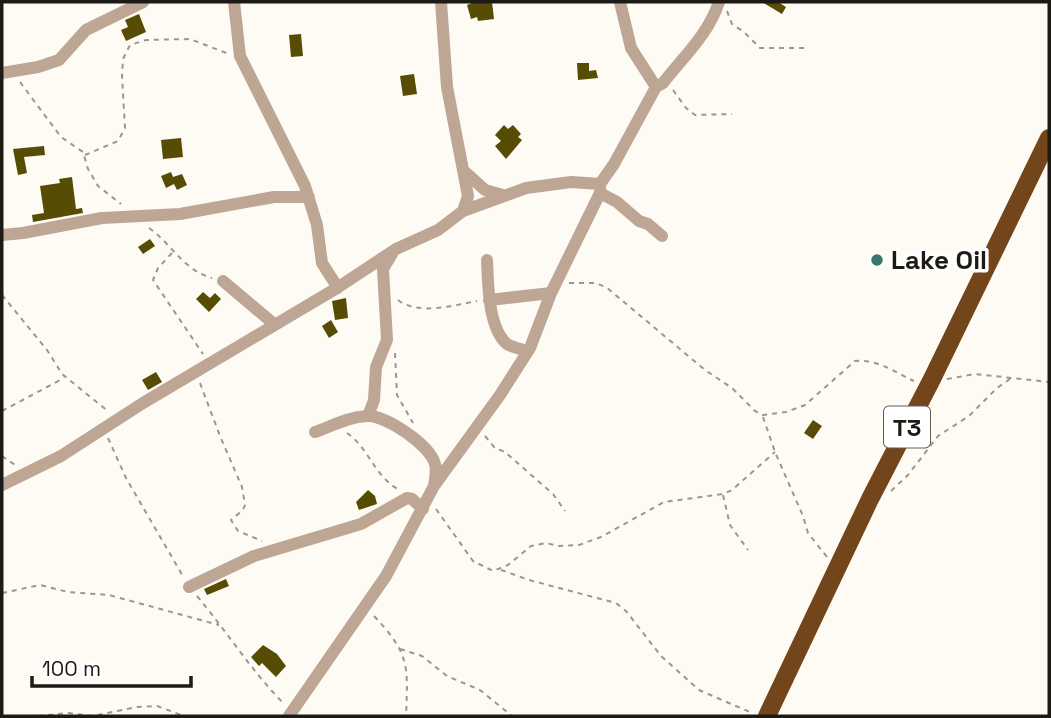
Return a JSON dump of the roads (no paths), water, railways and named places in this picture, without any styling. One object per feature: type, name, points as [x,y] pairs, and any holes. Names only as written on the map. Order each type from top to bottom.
[{"type":"highway","name":"T3","points":[[766,716],[1049,138]]},
{"type":"street","points":[[7,73],[59,60],[86,30],[143,2]]},
{"type":"street","points":[[234,2],[240,56],[309,197],[317,225],[322,263],[338,288]]},
{"type":"street","points":[[441,2],[445,28],[444,68],[468,196],[463,211]]},
{"type":"street","points":[[620,2],[631,48],[660,85]]},
{"type":"street","points":[[289,716],[386,576],[434,486],[528,351],[553,288],[600,189],[660,85],[698,43],[714,18],[719,3]]},
{"type":"street","points":[[464,171],[485,190],[503,195]]},
{"type":"street","points":[[2,485],[61,456],[274,324],[338,288],[396,249],[438,230],[463,211],[503,195],[526,188],[571,182],[600,189],[662,236]]},
{"type":"street","points":[[2,235],[102,218],[180,214],[284,195],[309,197]]},
{"type":"street","points":[[368,416],[374,400],[376,367],[387,340],[383,269],[396,249]]},
{"type":"street","points":[[487,260],[489,300],[501,336],[514,348],[528,351]]},
{"type":"street","points":[[223,281],[274,324]]},
{"type":"street","points":[[489,300],[553,288]]},
{"type":"street","points":[[315,432],[349,419],[368,416],[378,418],[421,443],[435,463],[434,486]]},
{"type":"street","points":[[189,587],[254,556],[361,524],[407,498],[426,505]]},
{"type":"place","name":"Lake Oil","points":[[877,260]]}]
